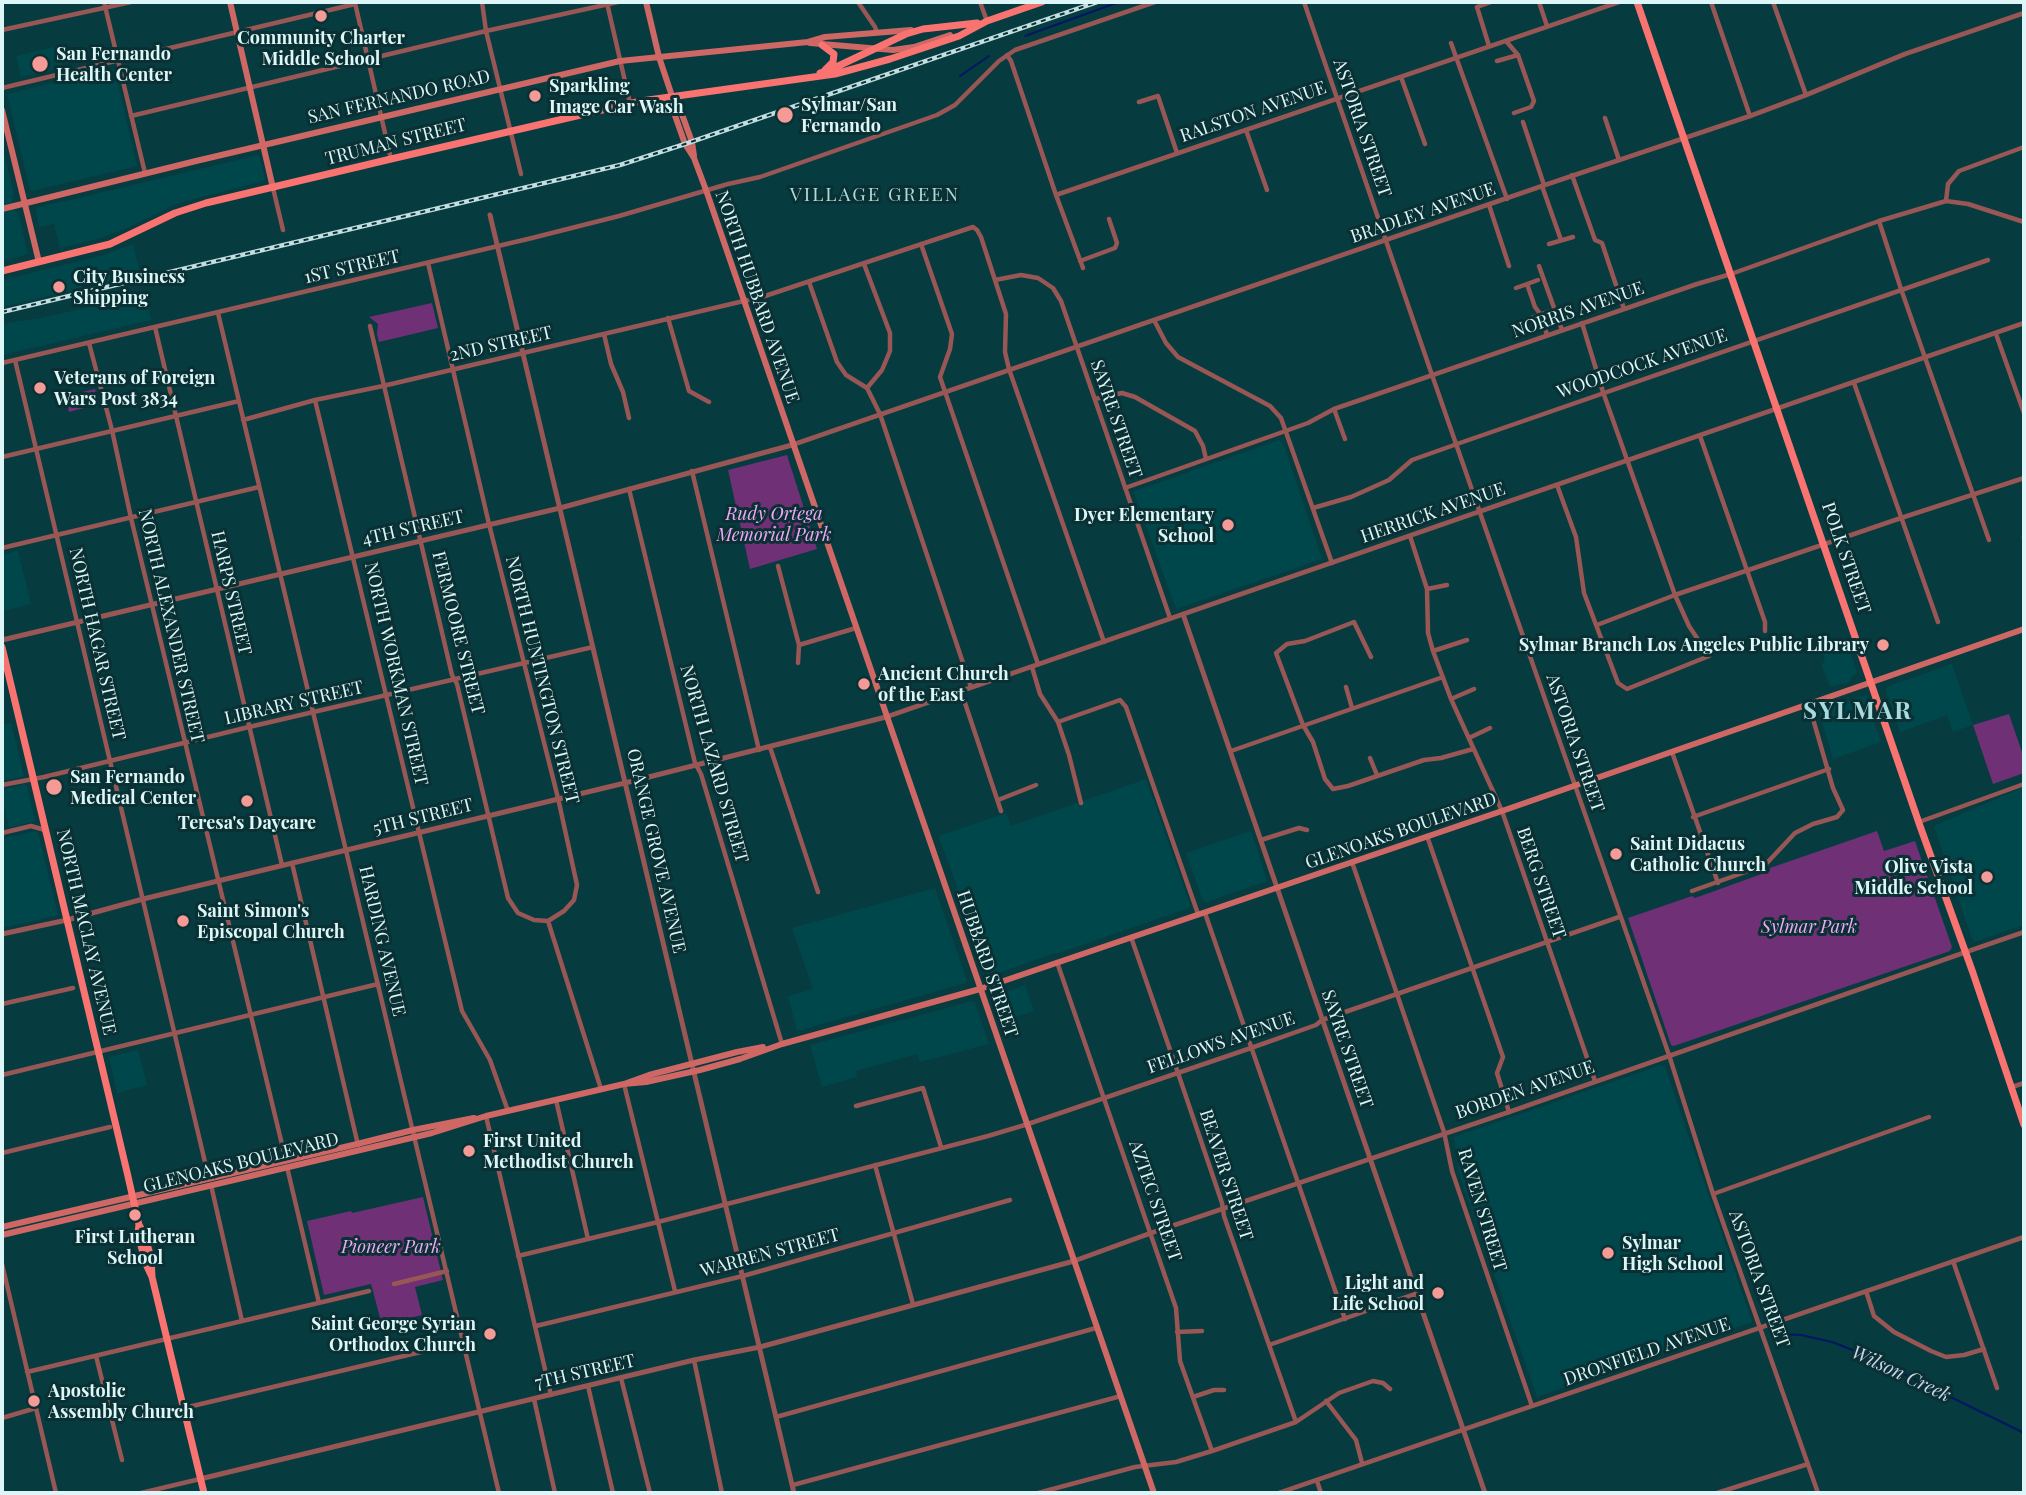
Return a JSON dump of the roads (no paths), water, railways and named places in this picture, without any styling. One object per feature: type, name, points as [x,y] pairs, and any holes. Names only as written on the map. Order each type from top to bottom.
[{"type":"main road","points":[[230,2],[273,188]]},
{"type":"main road","points":[[646,2],[659,57],[672,96]]},
{"type":"main road","name":"SAN FERNANDO ROAD","points":[[808,43],[871,49],[909,48],[1042,2]]},
{"type":"main road","name":"POLK STREET","points":[[1637,2],[2024,1125]]},
{"type":"main road","name":"SAN FERNANDO ROAD","points":[[2,209],[620,61],[808,43],[825,37],[987,21]]},
{"type":"main road","name":"TRUMAN STREET","points":[[806,78],[834,68],[897,37],[923,29]]},
{"type":"main road","name":"TRUMAN STREET","points":[[2,271],[110,244],[183,210],[630,103],[835,74],[959,36],[970,29]]},
{"type":"main road","points":[[821,45],[834,54],[830,65],[823,71]]},
{"type":"main road","name":"NORTH HUBBARD AVENUE","points":[[672,96],[672,107],[706,190],[792,445]]},
{"type":"main road","points":[[2,110],[7,145],[39,262]]},
{"type":"main road","name":"HUBBARD STREET","points":[[792,445],[1154,1493]]},
{"type":"main road","name":"GLENOAKS BOULEVARD","points":[[2,1227],[133,1200],[414,1133],[464,1125],[486,1116],[624,1084],[645,1076],[740,1059],[782,1044],[980,989],[2024,629]]},
{"type":"main road","name":"NORTH MACLAY AVENUE","points":[[2,647],[139,1225],[151,1258],[152,1276],[204,1493]]},
{"type":"main road","name":"GLENOAKS BOULEVARD","points":[[2,1235],[133,1200]]},
{"type":"street","points":[[2,30],[105,5],[131,2]]},
{"type":"street","points":[[482,2],[485,31],[521,174]]},
{"type":"street","points":[[131,116],[618,2]]},
{"type":"street","points":[[858,2],[877,33]]},
{"type":"street","points":[[980,2],[987,21]]},
{"type":"street","points":[[1083,268],[1007,55],[1155,2]]},
{"type":"street","name":"ASTORIA STREET","points":[[1304,2],[1818,1493]]},
{"type":"street","points":[[1489,46],[1477,7],[1491,2]]},
{"type":"street","points":[[1539,2],[1547,26]]},
{"type":"street","name":"RALSTON AVENUE","points":[[1056,195],[1619,2]]},
{"type":"street","points":[[1711,2],[1750,116]]},
{"type":"street","points":[[1773,2],[1806,95]]},
{"type":"street","points":[[2,88],[355,3],[391,159]]},
{"type":"street","points":[[607,3],[630,103]]},
{"type":"street","points":[[105,5],[145,173]]},
{"type":"street","name":"BRADLEY AVENUE","points":[[828,433],[1750,116],[1905,54],[2024,13]]},
{"type":"street","points":[[1506,41],[1518,55],[1534,101],[1531,107],[1514,113]]},
{"type":"street","points":[[1451,43],[1507,199]]},
{"type":"street","name":"1ST STREET","points":[[2,363],[498,246],[760,177],[937,115],[955,105],[1007,55]]},
{"type":"street","points":[[1497,61],[1518,55]]},
{"type":"street","points":[[1401,77],[1425,144]]},
{"type":"street","points":[[1139,102],[1158,96],[1177,153]]},
{"type":"street","points":[[1605,118],[1619,160]]},
{"type":"street","points":[[1523,122],[1561,240]]},
{"type":"street","points":[[1246,130],[1267,190]]},
{"type":"street","points":[[2024,147],[1959,170],[1948,184],[1946,201],[1968,204],[2024,222]]},
{"type":"street","points":[[1573,175],[1595,240],[1602,243],[1624,309]]},
{"type":"street","points":[[273,188],[283,230]]},
{"type":"street","name":"NORRIS AVENUE","points":[[1125,488],[1308,423],[1334,409],[1880,221],[1946,201]]},
{"type":"street","points":[[1489,205],[1509,266]]},
{"type":"street","name":"ORANGE GROVE AVENUE","points":[[490,215],[794,1493]]},
{"type":"street","points":[[1080,261],[1115,248],[1109,219]]},
{"type":"street","points":[[1880,221],[1901,289],[1989,540]]},
{"type":"street","points":[[971,687],[880,414],[867,388],[846,375],[837,362],[809,282],[969,228],[976,229],[1006,314],[1005,352],[1009,369],[1104,642]]},
{"type":"street","points":[[1549,244],[1573,237]]},
{"type":"street","points":[[921,244],[952,334],[950,349],[940,377],[1035,666],[1040,694],[1058,722],[1081,803]]},
{"type":"street","name":"WOODCOCK AVENUE","points":[[1313,508],[1351,497],[1389,480],[1412,460],[1988,260]]},
{"type":"street","name":"NORTH HUNTINGTON STREET","points":[[428,263],[577,885],[574,900],[564,911],[548,921]]},
{"type":"street","points":[[864,264],[890,333],[890,351],[882,370],[867,388]]},
{"type":"street","points":[[1539,266],[1562,330]]},
{"type":"street","name":"SAYRE STREET","points":[[995,280],[1021,275],[1038,278],[1053,288],[1061,301],[1170,618]]},
{"type":"street","points":[[1516,288],[1538,280]]},
{"type":"street","name":"2ND STREET","points":[[243,420],[316,400],[765,296],[809,282]]},
{"type":"street","points":[[1527,284],[1547,335]]},
{"type":"street","points":[[1525,320],[1550,312]]},
{"type":"street","name":"HARDING AVENUE","points":[[218,313],[499,1493]]},
{"type":"street","points":[[668,318],[689,391],[709,402]]},
{"type":"street","points":[[1154,320],[1166,343],[1178,356],[1270,406],[1281,418],[1332,563]]},
{"type":"street","points":[[1557,485],[1576,537],[1584,593],[1618,683],[1628,689],[1709,656],[1689,626],[1675,596],[1582,323]]},
{"type":"street","name":"HERRICK AVENUE","points":[[851,727],[1035,666],[2024,323]]},
{"type":"street","name":"HARPS STREET","points":[[155,327],[282,865]]},
{"type":"street","name":"FERMOORE STREET","points":[[370,327],[508,898],[518,913],[534,920],[548,921]]},
{"type":"street","points":[[604,334],[629,418]]},
{"type":"street","points":[[1996,334],[2024,413]]},
{"type":"street","name":"NORTH ALEXANDER STREET","points":[[89,343],[113,430],[131,517],[319,1303]]},
{"type":"street","name":"NORTH HAGAR STREET","points":[[15,360],[242,1321]]},
{"type":"street","points":[[1854,383],[1938,622]]},
{"type":"street","points":[[1095,399],[1122,393],[1136,397],[1195,431],[1206,459]]},
{"type":"street","name":"NORTH WORKMAN STREET","points":[[316,400],[462,1011],[490,1060],[508,1111]]},
{"type":"street","points":[[2,457],[239,401]]},
{"type":"street","points":[[1334,409],[1345,439]]},
{"type":"street","name":"4TH STREET","points":[[2,640],[560,508],[828,433]]},
{"type":"street","points":[[1700,436],[1765,622],[1765,631]]},
{"type":"street","points":[[692,471],[759,750]]},
{"type":"street","points":[[1597,625],[1901,517],[2024,478]]},
{"type":"street","points":[[2,548],[259,487]]},
{"type":"street","name":"NORTH LAZARD STREET","points":[[629,489],[696,765],[782,1044]]},
{"type":"street","name":"BERG STREET","points":[[1410,536],[1427,589],[1428,633],[1433,651],[1451,699],[1502,811],[1595,1081]]},
{"type":"street","points":[[778,566],[799,645],[798,663]]},
{"type":"street","points":[[1427,589],[1447,585]]},
{"type":"street","name":"SAYRE STREET","points":[[1183,614],[1485,1493]]},
{"type":"street","points":[[1371,657],[1354,622],[1305,641],[1287,644],[1276,653],[1325,779],[1333,789],[1424,760],[1473,749]]},
{"type":"street","points":[[799,645],[856,628]]},
{"type":"street","points":[[1433,651],[1467,640]]},
{"type":"street","name":"LIBRARY STREET","points":[[2,785],[593,647]]},
{"type":"street","points":[[1231,751],[1443,677]]},
{"type":"street","points":[[1346,687],[1352,708]]},
{"type":"street","points":[[1451,699],[1474,689]]},
{"type":"street","points":[[961,691],[1000,811]]},
{"type":"street","points":[[1058,722],[1120,700],[1126,706],[1251,1048],[1345,1319]]},
{"type":"street","points":[[1692,891],[1765,865],[1795,833],[1837,817],[1843,810],[1833,788],[1810,705]]},
{"type":"street","name":"5TH STREET","points":[[2,934],[851,727]]},
{"type":"street","points":[[1469,738],[1490,728]]},
{"type":"street","points":[[770,747],[818,892]]},
{"type":"street","points":[[1672,752],[1717,883]]},
{"type":"street","points":[[1370,758],[1377,775]]},
{"type":"street","points":[[1693,817],[1829,769]]},
{"type":"street","points":[[1919,822],[2024,783]]},
{"type":"street","points":[[998,800],[1036,785]]},
{"type":"street","points":[[2,833],[31,826],[46,831]]},
{"type":"street","points":[[1261,840],[1299,828],[1307,831]]},
{"type":"street","points":[[1427,836],[1503,1057],[1497,1073],[1508,1112]]},
{"type":"street","name":"RAVEN STREET","points":[[1352,862],[1444,1132],[1452,1171],[1532,1406]]},
{"type":"street","points":[[292,863],[359,1147]]},
{"type":"street","name":"FELLOWS AVENUE","points":[[518,1256],[659,1222],[1028,1124],[1619,917]]},
{"type":"street","points":[[548,921],[601,1089]]},
{"type":"street","name":"BORDEN AVENUE","points":[[1035,1271],[1074,1261],[2024,932]]},
{"type":"street","name":"BEAVER STREET","points":[[1130,937],[1296,1422]]},
{"type":"street","name":"AZTEC STREET","points":[[1057,962],[1176,1308],[1180,1361],[1212,1451]]},
{"type":"street","points":[[2,1075],[378,984]]},
{"type":"street","points":[[2,1004],[73,988]]},
{"type":"street","points":[[2011,1087],[2024,1083]]},
{"type":"street","points":[[624,1084],[675,1291]]},
{"type":"street","points":[[856,1106],[923,1088],[941,1147]]},
{"type":"street","points":[[556,1100],[588,1239]]},
{"type":"street","points":[[486,1116],[551,1395]]},
{"type":"street","points":[[1713,1194],[1929,1117]]},
{"type":"street","points":[[2,1153],[110,1127]]},
{"type":"street","points":[[875,1165],[913,1304]]},
{"type":"street","name":"WARREN STREET","points":[[536,1326],[743,1276],[1010,1200]]},
{"type":"street","name":"DRONFIELD AVENUE","points":[[1279,1493],[2024,1237]]},
{"type":"street","points":[[1953,1261],[1997,1388]]},
{"type":"street","points":[[2,1264],[56,1493]]},
{"type":"street","points":[[394,1284],[447,1271]]},
{"type":"street","name":"7TH STREET","points":[[141,1493],[694,1360],[760,1347],[1035,1271]]},
{"type":"street","points":[[27,1372],[369,1291]]},
{"type":"street","points":[[1866,1291],[1874,1316],[1894,1332],[1931,1351],[1945,1357],[1964,1356],[1984,1349]]},
{"type":"street","points":[[1376,1307],[1416,1294]]},
{"type":"street","points":[[1269,1345],[1369,1310]]},
{"type":"street","points":[[776,1417],[1096,1328]]},
{"type":"street","points":[[1177,1332],[1202,1331]]},
{"type":"street","points":[[183,1408],[463,1342]]},
{"type":"street","points":[[96,1356],[122,1460]]},
{"type":"street","points":[[694,1360],[722,1493]]},
{"type":"street","points":[[621,1378],[650,1493]]},
{"type":"street","points":[[1038,1493],[1144,1466],[1176,1462],[1212,1451],[1296,1422],[1339,1393],[1373,1381],[1383,1382],[1390,1389]]},
{"type":"street","points":[[588,1386],[613,1493]]},
{"type":"street","points":[[1193,1397],[1214,1390],[1224,1390]]},
{"type":"street","points":[[793,1485],[1121,1396]]},
{"type":"street","points":[[534,1399],[555,1493]]},
{"type":"street","points":[[1326,1401],[1356,1440],[1362,1463]]},
{"type":"street","points":[[2,1418],[36,1408]]},
{"type":"street","points":[[1717,1493],[1808,1464]]},
{"type":"street","points":[[1317,1480],[1321,1493]]},
{"type":"waterway","points":[[1025,36],[1119,2]]},
{"type":"waterway","points":[[960,76],[989,56]]},
{"type":"waterway","name":"Wilson Creek","points":[[1772,1334],[1801,1335],[1832,1342],[1863,1354],[2024,1433]]},
{"type":"railway","points":[[2,312],[620,165],[1097,2]]},
{"type":"place","name":"Community Charter Middle School","points":[[321,16]]},
{"type":"place","name":"San Fernando Health Center","points":[[40,64]]},
{"type":"place","name":"Sparkling Image Car Wash","points":[[535,96]]},
{"type":"place","name":"Sylmar/San Fernando","points":[[785,115]]},
{"type":"place","name":"City Business Shipping","points":[[59,287]]},
{"type":"place","name":"Veterans of Foreign Wars Post 3834","points":[[40,388]]},
{"type":"place","name":"Dyer Elementary School","points":[[1228,525]]},
{"type":"place","name":"Sylmar Branch Los Angeles Public Library","points":[[1883,645]]},
{"type":"place","name":"Ancient Church of the East","points":[[864,684]]},
{"type":"place","name":"San Fernando Medical Center","points":[[54,787]]},
{"type":"place","name":"Teresa's Daycare","points":[[247,801]]},
{"type":"place","name":"Saint Didacus Catholic Church","points":[[1616,854]]},
{"type":"place","name":"Olive Vista Middle School","points":[[1987,877]]},
{"type":"place","name":"Saint Simon's Episcopal Church","points":[[183,921]]},
{"type":"place","name":"First United Methodist Church","points":[[469,1151]]},
{"type":"place","name":"First Lutheran School","points":[[135,1215]]},
{"type":"place","name":"Sylmar High School","points":[[1608,1253]]},
{"type":"place","name":"Light and Life School","points":[[1438,1293]]},
{"type":"place","name":"Saint George Syrian Orthodox Church","points":[[490,1334]]},
{"type":"place","name":"Apostolic Assembly Church","points":[[34,1401]]},
{"type":"district","name":"VILLAGE GREEN","points":[[875,195]]},
{"type":"district","name":"SYLMAR","points":[[1858,712]]},
{"type":"park label","name":"Rudy Ortega Memorial Park","points":[[774,524]]},
{"type":"park label","name":"Sylmar Park","points":[[1809,927]]},
{"type":"park label","name":"Pioneer Park","points":[[391,1247]]}]
